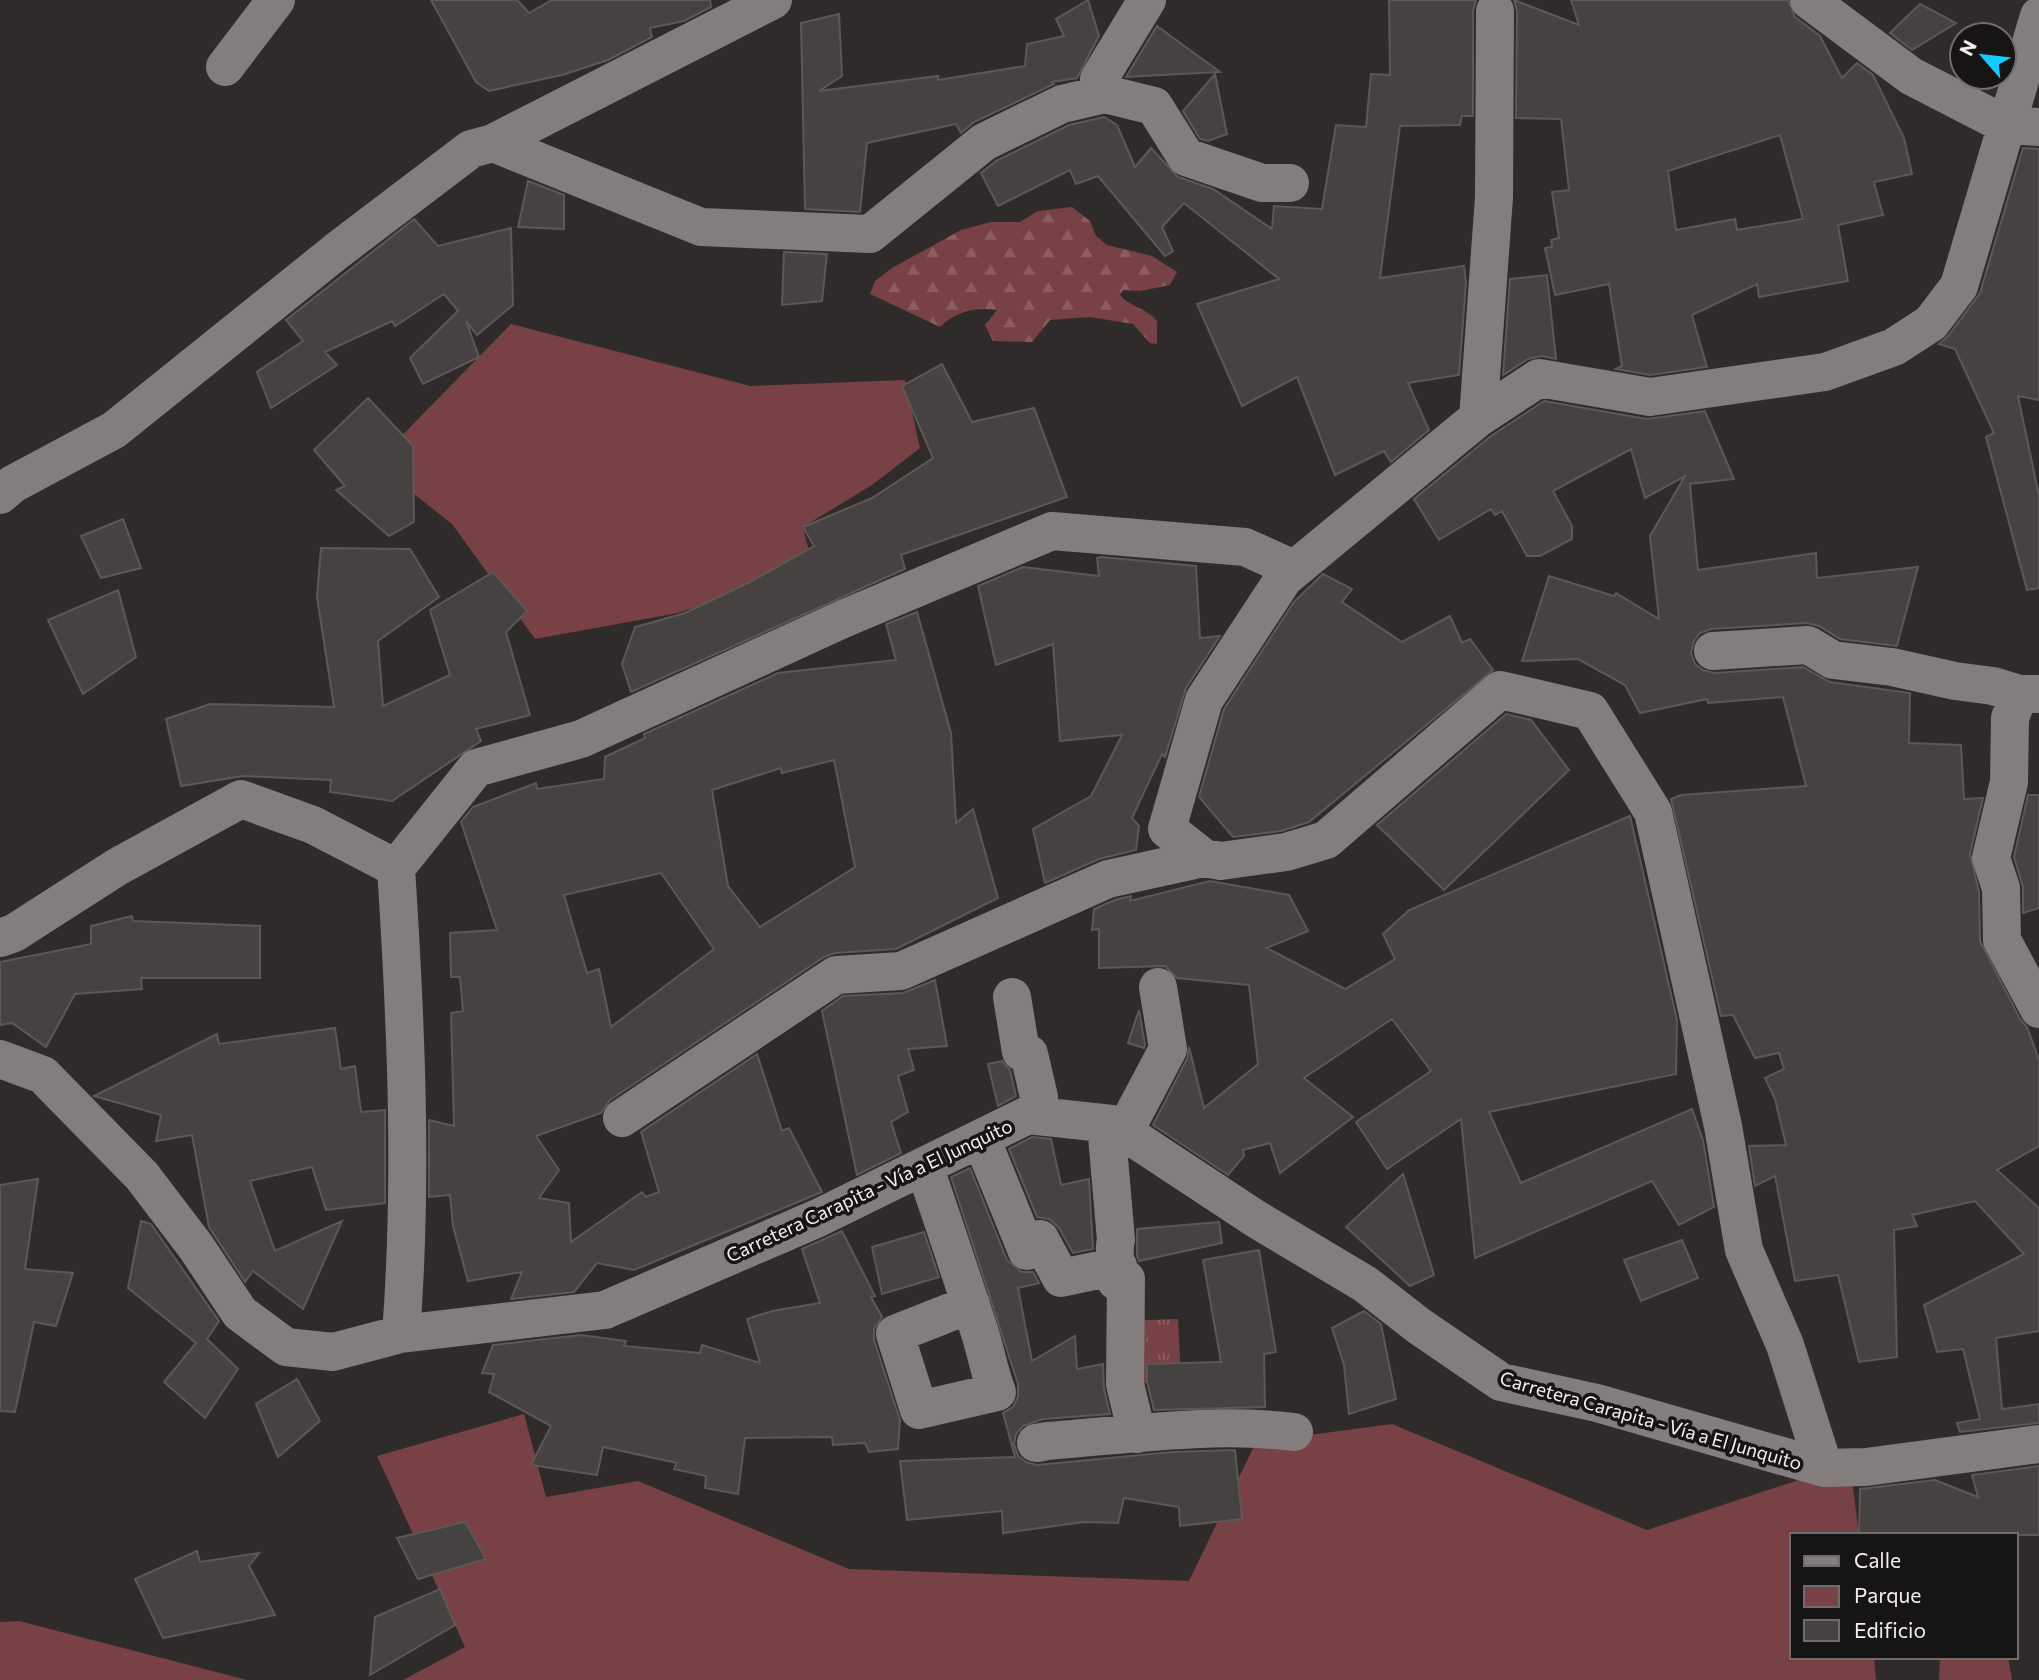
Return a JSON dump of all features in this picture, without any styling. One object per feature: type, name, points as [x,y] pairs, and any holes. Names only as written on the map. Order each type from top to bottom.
[{"type":"street","points":[[225,67],[276,0]]},
{"type":"street","points":[[1105,94],[1099,79],[1147,0]]},
{"type":"street","points":[[1808,0],[1911,76],[2022,126]]},
{"type":"street","points":[[0,495],[13,484],[114,430],[471,149],[493,143],[762,2]]},
{"type":"street","points":[[1478,418],[1494,197],[1495,11]]},
{"type":"street","points":[[1204,859],[1167,829],[1181,777],[1204,700],[1284,578],[1478,418],[1539,379],[1650,397],[1825,373],[1894,347],[1931,323],[1959,286],[2022,126],[2039,16]]},
{"type":"street","points":[[493,143],[701,227],[870,234],[984,142],[1062,104],[1105,94],[1153,106],[1186,157],[1262,183],[1290,183]]},
{"type":"street","points":[[401,1334],[407,1257],[408,1110],[396,868],[476,768],[581,739],[843,619],[1052,531],[1245,547],[1284,565],[1284,578]]},
{"type":"street","points":[[1713,651],[1808,645],[1833,660],[1892,667],[2029,694],[2010,718],[2009,782],[1991,858],[2001,888],[2002,940],[2039,1009]]},
{"type":"street","points":[[622,1118],[836,975],[901,971],[1108,879],[1204,859],[1221,861],[1286,852],[1326,840],[1500,690],[1590,711],[1653,812],[1723,1126],[1744,1250],[1784,1345],[1824,1468]]},
{"type":"street","points":[[0,938],[13,933],[117,867],[241,799],[313,825],[396,868]]},
{"type":"street","points":[[1137,1434],[1125,1384],[1126,1279],[1116,1281],[1115,1128],[1168,1049],[1158,987]]},
{"type":"street","points":[[1012,997],[1021,1052],[1029,1055],[1039,1097],[1040,1116]]},
{"type":"street","name":"Carretera Carapita - Vía a El Junquito","points":[[0,1059],[43,1076],[52,1085],[142,1176],[196,1247],[240,1312],[286,1346],[333,1352],[401,1334],[605,1310],[818,1218],[1028,1115],[1115,1128],[1256,1219],[1365,1284],[1501,1382],[1597,1403],[1824,1468],[1866,1467],[2039,1444]]},
{"type":"street","points":[[981,1138],[1027,1251],[1040,1239],[1061,1278],[1118,1266]]},
{"type":"street","points":[[925,1166],[971,1304]]},
{"type":"street","points":[[1047,1441],[1266,1429],[1294,1432]]},
{"type":"green space","points":[[1072,207],[1090,221],[1096,236],[1107,245],[1152,256],[1177,272],[1170,285],[1140,291],[1123,290],[1120,295],[1157,321],[1157,344],[1150,343],[1133,324],[1090,317],[1050,320],[1032,342],[993,341],[985,325],[997,310],[967,311],[940,327],[870,294],[875,281],[892,268],[961,230],[991,222],[1020,222],[1038,211]]},
{"type":"green space","points":[[511,324],[750,386],[905,380],[920,448],[872,485],[803,527],[811,560],[750,589],[678,613],[535,639],[452,524],[375,463]]},
{"type":"green space","points":[[1178,1319],[1181,1381],[1125,1384],[1122,1321]]},
{"type":"green space","points":[[524,1414],[546,1497],[638,1481],[849,1569],[1189,1581],[1256,1442],[1392,1424],[1647,1530],[1850,1463],[1859,1533],[1790,1533],[1790,1659],[1874,1659],[1876,1680],[403,1680],[465,1647],[377,1456]]},
{"type":"green space","points":[[19,1621],[247,1680],[0,1680],[0,1622]]},
{"type":"green space","points":[[1940,1659],[2008,1659],[2012,1680],[1939,1680]]},
{"type":"building","points":[[431,0],[517,0],[529,13],[552,0],[710,0],[711,7],[684,21],[650,28],[652,37],[608,60],[562,75],[489,91],[476,82]]},
{"type":"building","points":[[1088,0],[1099,36],[1077,78],[1052,82],[1054,84],[974,122],[961,133],[956,124],[867,143],[860,212],[805,209],[801,23],[839,14],[842,76],[819,91],[938,76],[938,80],[1025,66],[1027,44],[1064,36],[1056,19]]},
{"type":"building","points":[[1389,0],[1476,0],[1473,11],[1473,116],[1462,116],[1460,125],[1400,126],[1380,278],[1464,266],[1466,282],[1459,375],[1408,383],[1429,430],[1391,462],[1384,451],[1335,475],[1297,377],[1242,406],[1197,304],[1279,279],[1184,203],[1162,227],[1173,251],[1165,256],[1098,176],[1076,184],[1070,170],[998,206],[981,173],[996,161],[1069,125],[1104,117],[1117,125],[1135,167],[1151,148],[1178,177],[1213,189],[1272,229],[1274,206],[1322,209],[1336,125],[1366,127],[1371,74],[1390,75]]},
{"type":"building","points":[[1514,0],[1579,25],[1571,0],[1788,0],[1795,17],[1820,36],[1842,78],[1857,63],[1873,75],[1904,138],[1912,174],[1874,182],[1883,215],[1838,225],[1848,281],[1759,297],[1757,284],[1692,315],[1707,367],[1650,375],[1616,369],[1622,366],[1609,284],[1555,295],[1545,248],[1552,247],[1551,240],[1559,238],[1552,192],[1569,190],[1561,119],[1516,118],[1517,11]],"holes":[[[1780,135],[1803,219],[1737,230],[1735,219],[1676,230],[1668,171]]]},
{"type":"building","points":[[1920,4],[1952,21],[1948,21],[1948,28],[1912,50],[1890,33]]},
{"type":"building","points":[[1157,26],[1220,72],[1126,77]]},
{"type":"building","points":[[1215,74],[1227,134],[1208,141],[1200,139],[1183,111]]},
{"type":"building","points":[[2023,148],[2039,149],[2039,400],[2018,396],[2039,496],[2039,588],[2027,590],[1986,437],[1994,433],[1955,349],[1939,344],[1980,293]]},
{"type":"building","points":[[528,181],[564,195],[564,229],[518,227]]},
{"type":"building","points":[[414,219],[438,246],[511,228],[513,305],[477,335],[466,321],[479,357],[423,384],[410,358],[458,311],[444,294],[395,326],[392,321],[325,352],[337,365],[271,408],[257,372],[303,341],[286,320]]},
{"type":"building","points":[[784,252],[827,254],[822,301],[782,305]]},
{"type":"building","points":[[1547,275],[1556,359],[1542,356],[1528,359],[1503,375],[1510,279]]},
{"type":"building","points":[[942,364],[972,422],[1034,408],[1067,497],[901,555],[905,569],[631,692],[622,664],[635,627],[685,613],[750,582],[814,546],[803,527],[872,498],[933,458],[902,386]]},
{"type":"building","points":[[368,398],[413,446],[414,522],[389,536],[336,490],[345,486],[314,450]]},
{"type":"building","points":[[1544,401],[1647,419],[1705,411],[1734,479],[1690,484],[1698,570],[1816,553],[1817,578],[1918,567],[1897,646],[1840,639],[1819,626],[1807,623],[1711,629],[1700,633],[1694,641],[1691,653],[1695,664],[1714,673],[1803,667],[1830,682],[1910,693],[1909,743],[1961,745],[1964,799],[1983,798],[1970,854],[1979,892],[1980,941],[2020,1019],[2027,1027],[2039,1060],[2039,1146],[1997,1170],[2039,1208],[2039,1331],[1996,1338],[2002,1409],[2039,1404],[2039,1423],[1960,1432],[1957,1423],[1980,1419],[1963,1349],[1937,1352],[1924,1305],[2024,1254],[1975,1201],[1912,1215],[1917,1226],[1894,1230],[1897,1357],[1859,1362],[1838,1275],[1795,1281],[1775,1176],[1755,1186],[1749,1146],[1786,1145],[1775,1099],[1765,1078],[1784,1069],[1779,1053],[1755,1058],[1733,1015],[1721,1016],[1671,799],[1681,795],[1806,786],[1783,697],[1708,703],[1707,699],[1640,713],[1625,685],[1578,659],[1522,661],[1549,576],[1614,596],[1616,593],[1659,619],[1650,536],[1685,476],[1645,498],[1631,449],[1553,491],[1572,526],[1572,539],[1540,556],[1527,556],[1502,511],[1495,515],[1491,509],[1439,540],[1414,499],[1491,436]]},
{"type":"building","points":[[123,519],[141,568],[101,578],[81,536]]},
{"type":"building","points":[[321,548],[410,549],[439,597],[378,641],[383,706],[450,675],[430,610],[493,572],[527,611],[506,632],[530,715],[476,729],[481,741],[392,801],[330,792],[331,780],[243,776],[181,786],[166,719],[210,704],[334,707],[317,597]]},
{"type":"building","points":[[1097,558],[1196,566],[1200,638],[1220,636],[1186,688],[1165,757],[1162,754],[1132,818],[1139,826],[1136,850],[1099,859],[1045,883],[1033,829],[1091,796],[1122,735],[1060,741],[1053,644],[996,665],[978,586],[1023,567],[1099,576]]},
{"type":"building","points":[[1323,574],[1352,589],[1342,602],[1402,642],[1450,616],[1462,643],[1470,639],[1493,670],[1309,822],[1281,831],[1233,837],[1199,797],[1224,709],[1294,602]]},
{"type":"building","points":[[118,590],[136,657],[83,694],[48,620]]},
{"type":"building","points":[[917,612],[951,733],[956,823],[973,809],[998,898],[896,949],[835,953],[824,957],[610,1100],[601,1113],[536,1136],[559,1170],[539,1198],[569,1203],[571,1242],[642,1192],[646,1197],[659,1192],[641,1132],[757,1054],[782,1131],[789,1128],[822,1192],[634,1270],[597,1263],[574,1292],[511,1299],[522,1272],[468,1281],[453,1226],[450,1195],[429,1197],[429,1120],[454,1126],[451,1013],[463,1011],[460,977],[451,977],[450,933],[497,930],[461,822],[473,807],[536,783],[537,789],[604,779],[605,757],[645,738],[644,734],[778,673],[896,660],[886,624]],"holes":[[[834,760],[855,867],[760,927],[728,886],[712,790],[781,768],[782,773]],[[661,873],[714,949],[611,1027],[599,969],[587,973],[564,895]]]},
{"type":"building","points":[[1506,714],[1531,720],[1569,770],[1444,890],[1377,825]]},
{"type":"building","points":[[2028,795],[2039,795],[2039,908],[2023,913],[2023,887],[2014,857]]},
{"type":"building","points":[[1630,816],[1677,1020],[1676,1074],[1489,1112],[1521,1183],[1692,1109],[1703,1140],[1714,1207],[1679,1225],[1652,1181],[1475,1258],[1461,1119],[1387,1169],[1356,1122],[1431,1071],[1392,1019],[1304,1078],[1353,1117],[1280,1173],[1270,1143],[1243,1150],[1244,1156],[1228,1175],[1153,1125],[1187,1059],[1189,1047],[1204,1108],[1258,1064],[1249,985],[1177,978],[1165,966],[1099,968],[1099,929],[1092,930],[1094,909],[1131,896],[1130,901],[1210,881],[1289,895],[1308,931],[1267,948],[1345,989],[1395,959],[1383,934],[1409,910]]},
{"type":"building","points":[[132,916],[133,921],[260,926],[260,978],[141,978],[142,989],[75,994],[46,1047],[12,1023],[0,1025],[0,962],[91,944],[91,926]]},
{"type":"building","points":[[935,980],[947,1046],[908,1049],[914,1070],[898,1076],[908,1112],[891,1122],[901,1153],[857,1175],[822,1011],[843,996],[903,993]]},
{"type":"building","points":[[1139,1010],[1145,1045],[1144,1048],[1128,1043]]},
{"type":"building","points":[[335,1028],[341,1069],[355,1066],[361,1112],[385,1110],[385,1203],[326,1210],[312,1167],[250,1181],[275,1251],[342,1221],[303,1309],[253,1271],[245,1282],[209,1227],[192,1135],[156,1141],[161,1115],[94,1096],[217,1034],[219,1044]]},
{"type":"building","points":[[1002,1061],[1010,1070],[1016,1096],[998,1106],[988,1064]]},
{"type":"building","points":[[1032,1137],[1051,1139],[1061,1185],[1089,1179],[1093,1249],[1073,1253],[1059,1228],[1049,1219],[1037,1217],[1009,1149]]},
{"type":"building","points":[[970,1168],[1007,1260],[1022,1272],[1033,1272],[1039,1283],[1018,1288],[1032,1361],[1075,1336],[1077,1369],[1103,1364],[1104,1389],[1110,1414],[1043,1419],[1023,1426],[1016,1434],[1014,1444],[1018,1456],[1037,1465],[1172,1452],[1235,1450],[1242,1519],[1180,1526],[1179,1507],[1124,1498],[1118,1523],[1084,1522],[1003,1533],[1002,1511],[907,1520],[900,1461],[1015,1457],[1003,1413],[1013,1407],[1018,1397],[1018,1384],[951,1177]]},
{"type":"building","points":[[1403,1174],[1434,1275],[1410,1286],[1346,1227]]},
{"type":"building","points":[[38,1179],[25,1269],[73,1273],[56,1326],[34,1322],[15,1412],[0,1411],[0,1185]]},
{"type":"building","points":[[141,1221],[151,1224],[219,1321],[207,1339],[238,1369],[205,1418],[164,1382],[196,1343],[128,1288]]},
{"type":"building","points":[[1219,1222],[1222,1243],[1139,1261],[1137,1229]]},
{"type":"building","points":[[842,1231],[875,1296],[871,1297],[882,1317],[874,1329],[874,1340],[900,1420],[898,1449],[869,1452],[865,1443],[833,1445],[832,1437],[745,1438],[738,1494],[705,1488],[706,1476],[674,1469],[677,1463],[603,1447],[597,1475],[531,1465],[551,1426],[489,1392],[494,1374],[482,1373],[493,1345],[581,1335],[626,1341],[624,1346],[700,1353],[702,1345],[760,1363],[747,1319],[772,1311],[820,1303],[802,1249]]},
{"type":"building","points":[[924,1232],[939,1277],[882,1294],[872,1247]]},
{"type":"building","points":[[1682,1240],[1698,1278],[1641,1301],[1624,1260]]},
{"type":"building","points":[[1259,1250],[1276,1352],[1264,1354],[1265,1407],[1154,1410],[1147,1382],[1147,1364],[1221,1362],[1203,1260]]},
{"type":"building","points":[[1364,1311],[1381,1324],[1396,1399],[1349,1414],[1344,1365],[1332,1328]]},
{"type":"building","points":[[297,1379],[320,1421],[278,1457],[256,1404]]},
{"type":"building","points":[[2039,1466],[2039,1535],[1859,1533],[1860,1489],[1935,1480],[1978,1497],[1972,1475]]},
{"type":"building","points":[[465,1522],[486,1559],[418,1579],[397,1538]]},
{"type":"building","points":[[197,1551],[200,1562],[259,1553],[249,1566],[275,1615],[163,1638],[135,1579]]},
{"type":"building","points":[[440,1589],[455,1625],[370,1675],[375,1617]]}]
